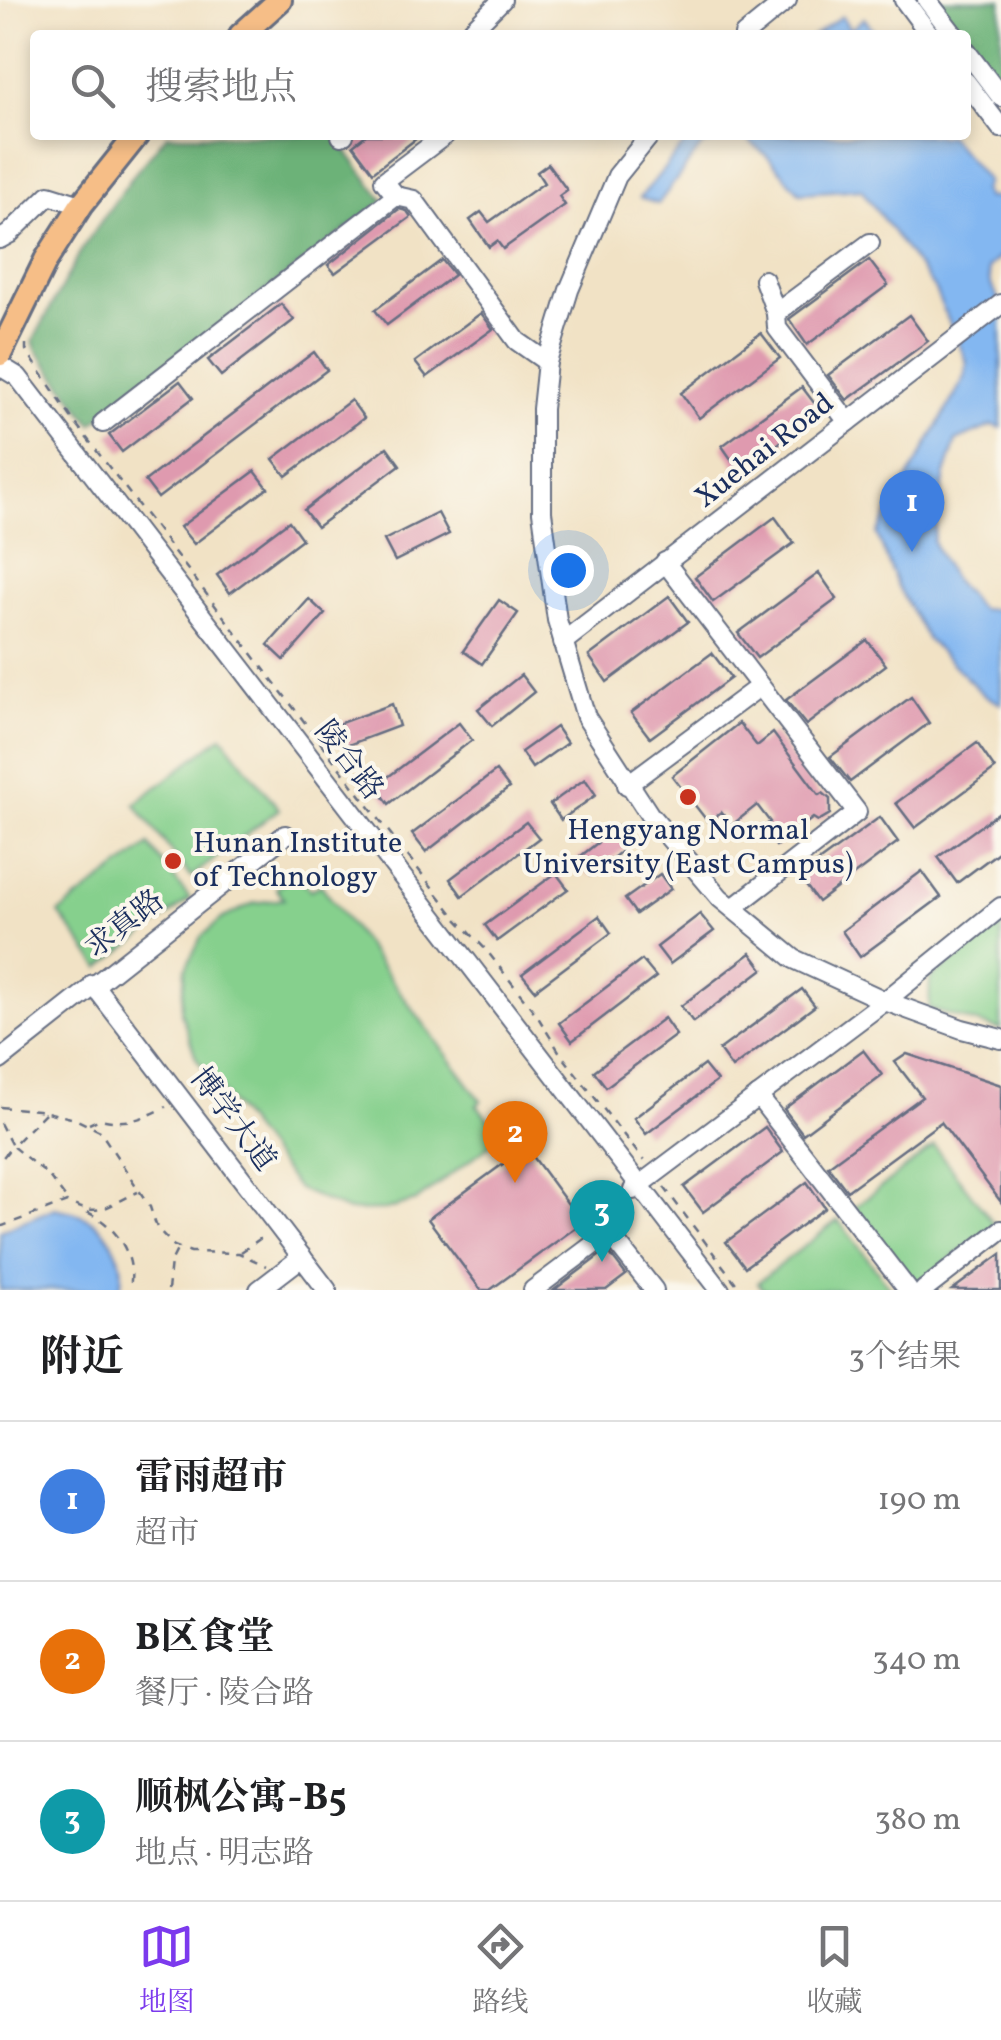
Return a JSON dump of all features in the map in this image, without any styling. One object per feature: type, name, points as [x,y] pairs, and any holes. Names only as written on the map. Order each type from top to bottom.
[{"type":"main road","points":[[247,30],[280,0]]},
{"type":"main road","points":[[0,354],[46,260],[81,205],[133,140]]},
{"type":"street","points":[[472,30],[502,0]]},
{"type":"street","points":[[750,30],[787,0]]},
{"type":"street","points":[[904,0],[926,30]]},
{"type":"street","points":[[927,0],[950,30]]},
{"type":"street","points":[[971,58],[1001,97]]},
{"type":"street","points":[[971,89],[1001,128]]},
{"type":"street","points":[[438,140],[384,181],[396,196],[414,200],[516,341],[547,362]]},
{"type":"street","points":[[646,140],[616,176],[569,290],[547,362],[542,409],[542,512],[557,620],[586,717],[649,814],[720,898],[794,959],[885,1001],[1001,1040]]},
{"type":"street","points":[[0,239],[49,194],[81,205]]},
{"type":"street","points":[[103,423],[396,196]]},
{"type":"street","points":[[776,313],[870,242]]},
{"type":"street","points":[[764,280],[777,328],[848,422]]},
{"type":"street","name":"Xuehai Road","points":[[562,642],[1001,304]]},
{"type":"street","name":"陵合路","points":[[0,368],[18,377],[642,1183],[720,1290]]},
{"type":"street","points":[[665,562],[857,812],[733,908]]},
{"type":"street","points":[[628,785],[759,687]]},
{"type":"street","name":"求真路","points":[[0,1060],[285,835]]},
{"type":"street","points":[[642,1183],[885,1001],[1001,907]]},
{"type":"street","name":"博学大道","points":[[93,984],[327,1290]]},
{"type":"street","points":[[758,1096],[908,1290]]},
{"type":"street","name":"陵合路","points":[[642,1183],[707,1290]]},
{"type":"street","points":[[924,1290],[1001,1230]]},
{"type":"street","points":[[533,1290],[609,1232],[645,1287]]},
{"type":"street","points":[[258,1290],[302,1257]]},
{"type":"path","points":[[26,339],[26,350],[73,420],[374,814],[536,1014],[642,1183],[741,1290]]},
{"type":"path","points":[[88,1125],[100,1118],[114,1122],[141,1120],[181,1098]]},
{"type":"path","points":[[0,1107],[75,1119],[100,1131],[150,1207],[157,1228],[174,1246],[191,1252],[239,1253],[280,1273]]},
{"type":"path","points":[[0,1160],[45,1112]]},
{"type":"path","points":[[0,1122],[12,1146],[48,1175],[70,1204]]},
{"type":"path","points":[[86,1211],[120,1203],[140,1191]]},
{"type":"path","points":[[0,1227],[67,1202],[101,1218],[130,1259],[128,1290]]},
{"type":"path","points":[[239,1253],[279,1227]]},
{"type":"path","points":[[168,1290],[171,1262],[178,1248]]},
{"type":"green space","points":[[936,0],[1001,0],[1001,87],[971,47],[971,30],[958,30]]},
{"type":"green space","points":[[163,140],[338,140],[384,201],[92,424],[33,341],[83,247]]},
{"type":"green space","points":[[222,736],[279,809],[191,877],[135,804]]},
{"type":"green space","points":[[149,845],[190,899],[100,968],[59,913]]},
{"type":"green space","points":[[298,874],[310,890],[321,885],[481,1101],[477,1105],[498,1131],[491,1144],[416,1201],[386,1210],[348,1211],[298,1189],[196,1058],[181,1012],[185,970],[201,937],[223,918],[254,903],[284,899],[276,888]]},
{"type":"green space","points":[[1001,925],[1001,1030],[929,1009],[930,979]]},
{"type":"green space","points":[[934,1146],[995,1225],[915,1287],[854,1208]]},
{"type":"green space","points":[[838,1220],[892,1290],[763,1290],[758,1282]]},
{"type":"water","points":[[842,16],[850,30],[822,30]]},
{"type":"water","points":[[864,18],[873,30],[850,30]]},
{"type":"water","points":[[688,140],[720,140],[702,145],[658,204],[640,198]]},
{"type":"water","points":[[748,140],[952,140],[987,181],[983,191],[987,198],[997,197],[1001,202],[1001,256],[989,272],[1001,303],[1001,428],[993,425],[956,441],[945,474],[933,542],[952,578],[980,609],[1001,610],[1001,704],[983,694],[927,639],[897,585],[877,534],[965,377],[967,362],[934,288],[861,189],[800,193]]},
{"type":"water","points":[[55,1208],[83,1216],[106,1234],[120,1261],[119,1290],[0,1290],[0,1231]]},
{"type":"building","points":[[360,140],[415,140],[373,172],[353,145]]},
{"type":"building","points":[[548,164],[567,190],[559,196],[565,205],[503,249],[497,241],[489,247],[470,220],[481,212],[489,222],[544,183],[537,172]]},
{"type":"building","points":[[399,209],[411,217],[335,273],[328,265]]},
{"type":"building","points":[[442,260],[454,275],[387,325],[375,310]]},
{"type":"building","points":[[869,260],[888,285],[807,345],[789,319]]},
{"type":"building","points":[[281,304],[294,320],[221,376],[208,360]]},
{"type":"building","points":[[481,313],[493,329],[427,377],[415,362]]},
{"type":"building","points":[[909,315],[928,341],[847,400],[828,375]]},
{"type":"building","points":[[761,333],[780,358],[699,418],[681,393]]},
{"type":"building","points":[[314,352],[327,370],[158,498],[145,481]]},
{"type":"building","points":[[180,381],[193,398],[122,452],[109,435]]},
{"type":"building","points":[[802,387],[821,412],[740,472],[722,446]]},
{"type":"building","points":[[351,400],[364,418],[286,476],[273,459]]},
{"type":"building","points":[[387,447],[400,465],[317,527],[304,510]]},
{"type":"building","points":[[255,471],[268,488],[194,544],[180,527]]},
{"type":"building","points":[[438,513],[449,534],[395,561],[384,540]]},
{"type":"building","points":[[775,517],[794,543],[713,602],[695,577]]},
{"type":"building","points":[[289,521],[302,539],[230,593],[217,575]]},
{"type":"building","points":[[819,573],[837,599],[757,658],[738,633]]},
{"type":"building","points":[[669,596],[688,622],[607,682],[589,656]]},
{"type":"building","points":[[309,599],[325,614],[284,660],[268,645]]},
{"type":"building","points":[[499,600],[518,613],[482,664],[463,651]]},
{"type":"building","points":[[867,640],[886,665],[806,725],[786,700]]},
{"type":"building","points":[[712,653],[731,678],[650,738],[631,713]]},
{"type":"building","points":[[521,675],[534,692],[492,726],[478,709]]},
{"type":"building","points":[[911,697],[929,723],[850,782],[830,757]]},
{"type":"building","points":[[392,704],[399,726],[343,747],[335,725]]},
{"type":"building","points":[[459,723],[472,740],[389,804],[376,786]]},
{"type":"building","points":[[739,723],[757,746],[773,733],[819,795],[823,793],[830,799],[830,814],[818,821],[813,818],[776,846],[762,828],[770,822],[757,805],[732,825],[721,812],[708,822],[672,776]]},
{"type":"building","points":[[556,727],[567,743],[532,768],[521,752]]},
{"type":"building","points":[[977,743],[995,769],[915,828],[896,803]]},
{"type":"building","points":[[496,771],[509,788],[426,852],[412,834]]},
{"type":"building","points":[[585,779],[596,795],[561,820],[550,804]]},
{"type":"building","points":[[1001,811],[1001,850],[957,883],[938,857]]},
{"type":"building","points":[[880,817],[898,842],[818,902],[799,876]]},
{"type":"building","points":[[526,822],[539,838],[462,896],[450,879]]},
{"type":"building","points":[[620,825],[633,842],[590,876],[577,859]]},
{"type":"building","points":[[922,871],[941,897],[860,957],[842,931]]},
{"type":"building","points":[[556,873],[568,889],[497,941],[485,925]]},
{"type":"building","points":[[660,874],[671,889],[636,914],[625,899]]},
{"type":"building","points":[[700,914],[714,931],[670,964],[657,947]]},
{"type":"building","points":[[599,916],[611,933],[535,990],[522,974]]},
{"type":"building","points":[[751,953],[763,969],[693,1022],[681,1006]]},
{"type":"building","points":[[642,960],[656,977],[572,1041],[559,1023]]},
{"type":"building","points":[[802,989],[815,1006],[732,1068],[719,1050]]},
{"type":"building","points":[[664,1018],[676,1035],[606,1087],[594,1071]]},
{"type":"building","points":[[863,1050],[882,1075],[803,1134],[784,1109]]},
{"type":"building","points":[[907,1054],[1001,1085],[1001,1202],[941,1122],[847,1191],[828,1166],[922,1097],[895,1062]]},
{"type":"building","points":[[704,1065],[717,1081],[646,1134],[634,1118]]},
{"type":"building","points":[[765,1127],[783,1152],[703,1212],[684,1187]]},
{"type":"building","points":[[526,1147],[582,1223],[490,1290],[481,1290],[428,1219]]},
{"type":"building","points":[[807,1182],[825,1208],[745,1267],[726,1242]]},
{"type":"building","points":[[607,1250],[626,1275],[606,1290],[554,1290]]},
{"type":"building","points":[[1001,1254],[1001,1290],[952,1290]]},
{"type":"place","name":"雷雨超市","points":[[912,552]]},
{"type":"place","name":"Hengyang Normal University (East Campus)","points":[[688,797]]},
{"type":"place","name":"Hunan Institute of Technology","points":[[173,861]]},
{"type":"place","name":"B区食堂","points":[[515,1183]]},
{"type":"place","name":"顺枫公寓-B5","points":[[602,1262]]}]
